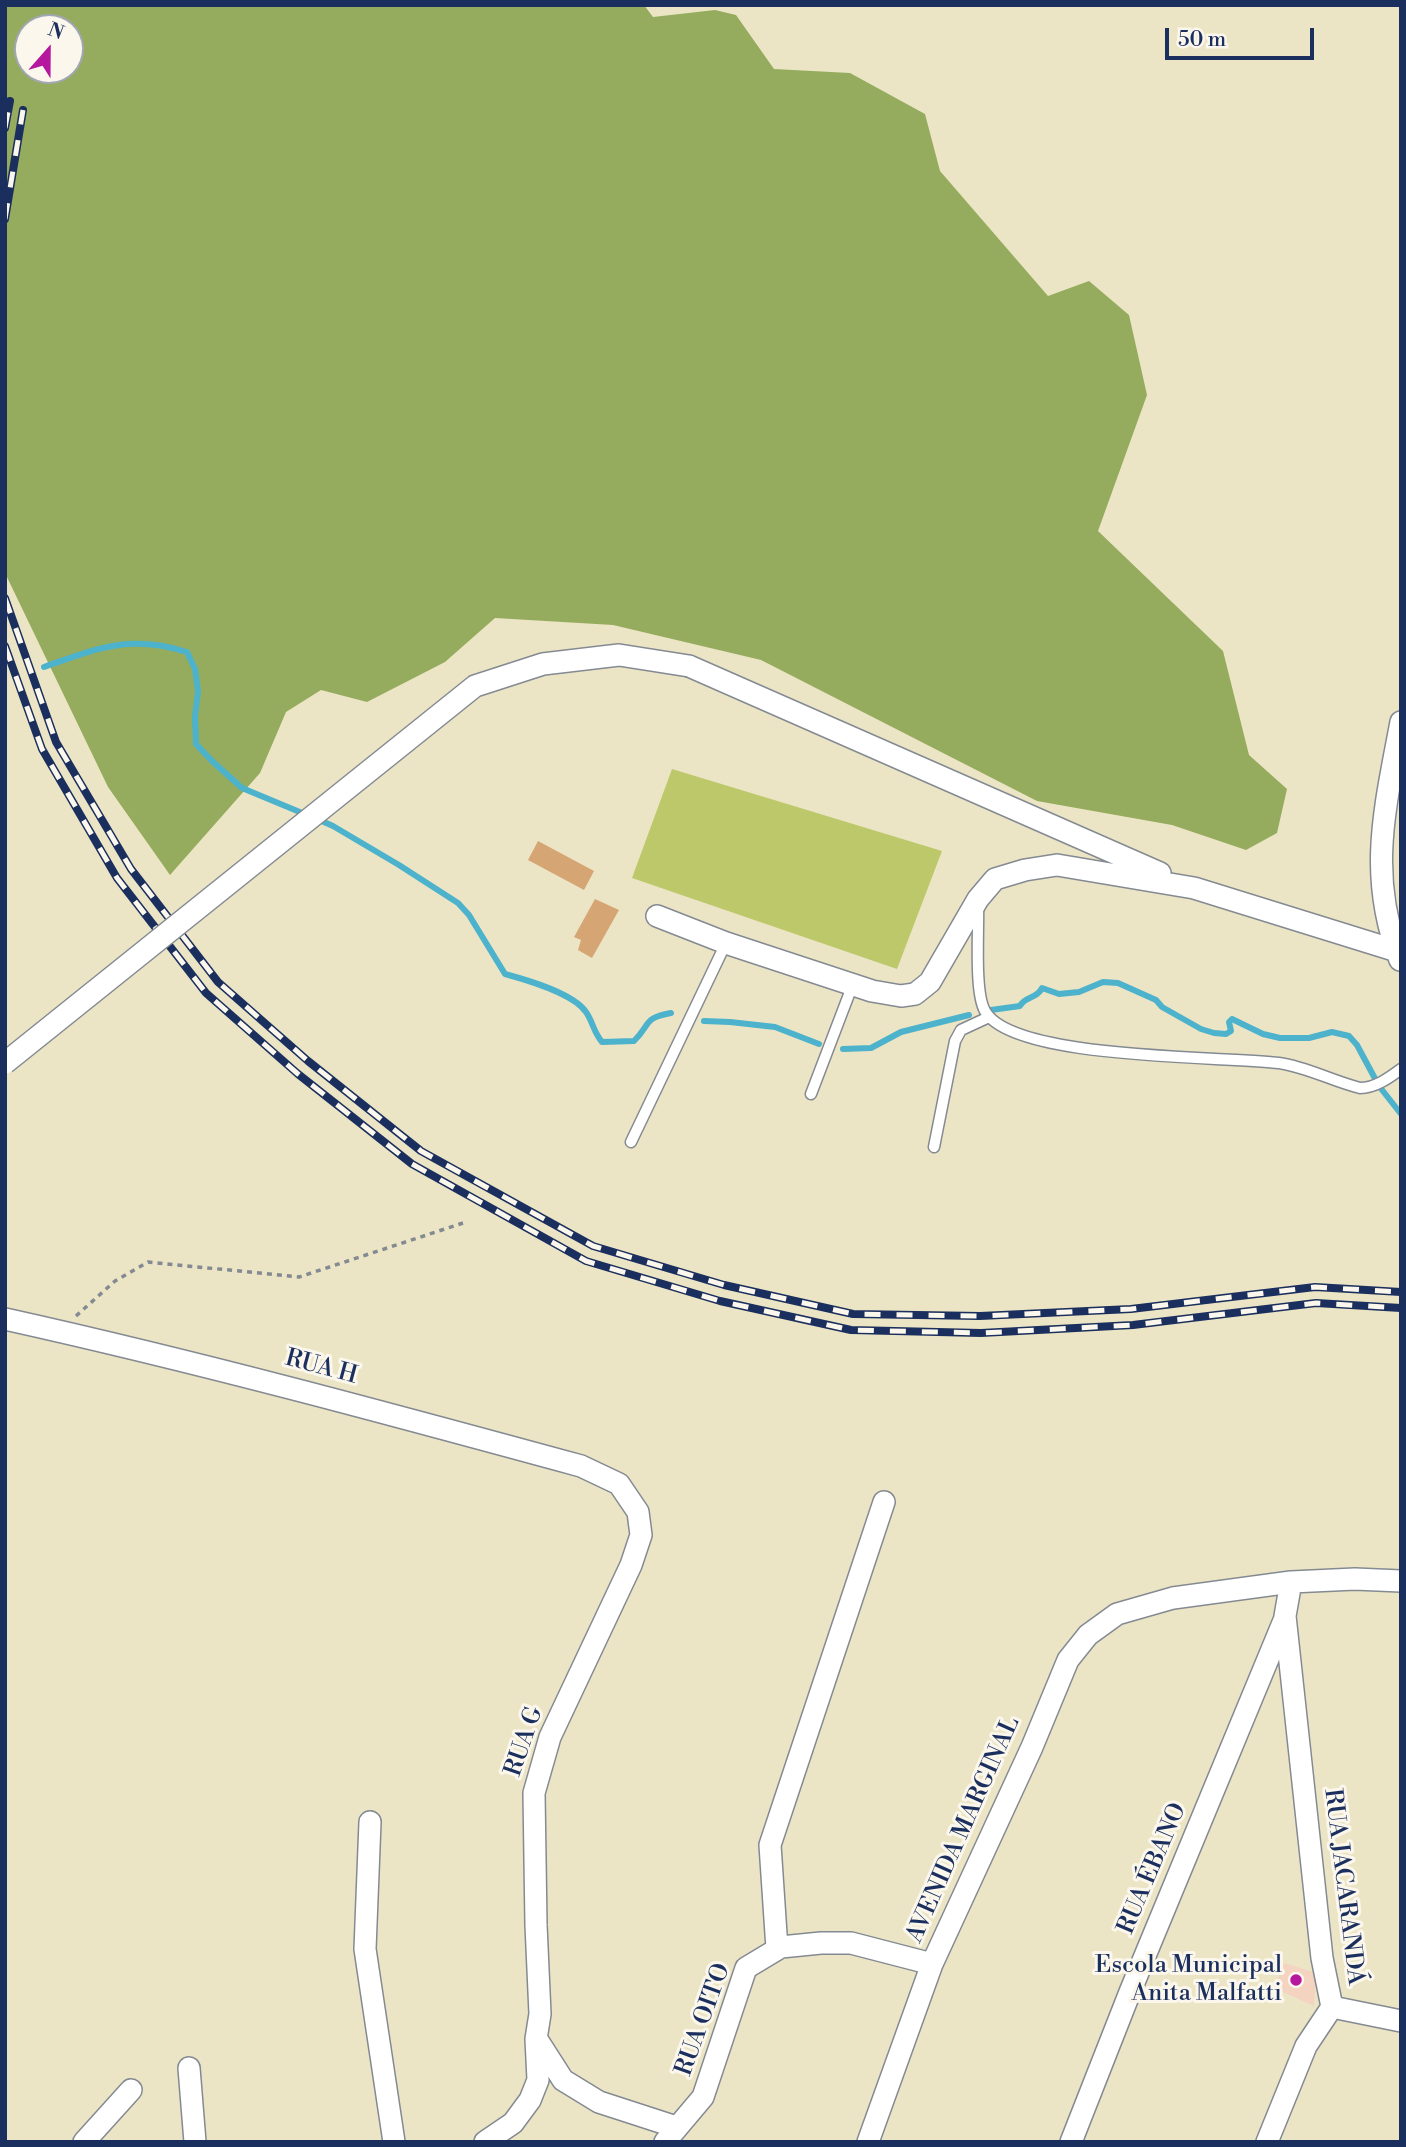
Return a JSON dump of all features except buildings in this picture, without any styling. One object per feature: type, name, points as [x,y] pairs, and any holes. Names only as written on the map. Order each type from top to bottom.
[{"type":"street","points":[[5,1063],[475,686],[543,664],[619,655],[689,666],[1194,888],[1399,957]]},
{"type":"street","points":[[1399,957],[1381,891],[1380,861],[1383,821],[1401,722]]},
{"type":"street","points":[[657,916],[726,943],[853,984],[901,996],[915,994],[930,982],[978,899],[996,879],[1057,864],[1194,888]]},
{"type":"street","name":"RUA H","points":[[5,1320],[247,1376],[445,1427],[581,1466],[619,1484]]},
{"type":"street","name":"RUA G","points":[[485,2142],[513,2123],[530,2100],[538,2080],[536,2039],[540,2014],[534,1793],[550,1737],[631,1565],[641,1535],[638,1512],[619,1484]]},
{"type":"street","points":[[777,1949],[770,1845],[884,1502]]},
{"type":"street","name":"AVENIDA MARGINAL","points":[[868,2142],[932,1964],[1032,1747],[1068,1660],[1088,1634],[1117,1614],[1172,1598],[1291,1582],[1355,1579],[1401,1581]]},
{"type":"street","name":"RUA JACARANDÁ","points":[[1267,2142],[1306,2046],[1332,2007],[1322,1958],[1285,1616],[1291,1582]]},
{"type":"street","name":"RUA ÉBANO","points":[[1071,2142],[1285,1616]]},
{"type":"street","points":[[370,1822],[365,1949],[394,2142]]},
{"type":"street","name":"RUA OITO","points":[[671,2134],[703,2097],[746,1968],[777,1949],[821,1943],[851,1943],[932,1964]]},
{"type":"street","points":[[1332,2007],[1401,2021]]},
{"type":"street","points":[[536,2039],[563,2080],[599,2102],[671,2134]]},
{"type":"street","points":[[190,2068],[195,2142]]},
{"type":"street","points":[[84,2142],[131,2090]]},
{"type":"lane","points":[[978,899],[979,995],[985,1012],[998,1026],[1028,1038],[1059,1045],[1282,1064],[1307,1069],[1349,1085],[1369,1088],[1401,1069]]},
{"type":"lane","points":[[631,1142],[726,943]]},
{"type":"lane","points":[[811,1094],[853,984]]},
{"type":"lane","points":[[934,1147],[955,1041],[961,1030],[989,1017]]},
{"type":"path","points":[[59,1331],[115,1281],[148,1262],[299,1277],[463,1223]]},
{"type":"shaded area","name":"Escola Municipal Anita Malfatti","points":[[1284,1963],[1316,1973],[1314,2006],[1274,1988]]},
{"type":"green space","points":[[5,5],[644,5],[653,17],[715,10],[736,15],[774,69],[850,73],[925,114],[940,171],[1048,296],[1089,281],[1129,315],[1147,395],[1098,531],[1223,651],[1249,755],[1287,789],[1277,833],[1246,850],[1172,825],[1037,801],[761,660],[613,625],[495,618],[445,662],[367,702],[321,690],[286,712],[260,773],[170,875],[108,787],[5,573]]},
{"type":"green space","points":[[672,769],[942,851],[897,969],[632,878]]},
{"type":"waterway","points":[[44,667],[98,649],[131,644],[148,644],[187,652],[195,669],[198,691],[196,744],[242,788],[307,815]]},
{"type":"waterway","points":[[317,819],[399,865],[458,903],[469,915],[505,974],[549,988],[580,1005],[602,1042],[634,1041],[648,1022],[671,1013]]},
{"type":"waterway","points":[[991,1010],[1020,1006],[1042,988],[1059,994],[1079,992],[1103,982],[1118,983],[1156,1000],[1162,1007],[1201,1029],[1214,1033],[1226,1034],[1231,1031],[1229,1022],[1232,1019],[1263,1034],[1280,1038],[1309,1038],[1332,1032],[1349,1036],[1357,1045],[1379,1086],[1401,1114]]},
{"type":"waterway","points":[[843,1049],[871,1048],[901,1032],[969,1015]]},
{"type":"waterway","points":[[704,1021],[775,1027],[819,1044]]},
{"type":"railway","points":[[5,128],[10,101]]},
{"type":"railway","points":[[5,219],[23,110]]},
{"type":"railway","points":[[5,598],[56,742],[131,869],[218,982],[308,1061],[421,1151],[593,1246],[724,1285],[853,1314],[980,1316],[1131,1309],[1315,1287],[1401,1292]]},
{"type":"railway","points":[[5,646],[42,749],[117,878],[206,993],[298,1074],[412,1164],[586,1261],[720,1301],[851,1330],[981,1333],[1133,1325],[1316,1303],[1401,1308]]},
{"type":"place","name":"Escola Municipal Anita Malfatti","points":[[1296,1980]]}]
